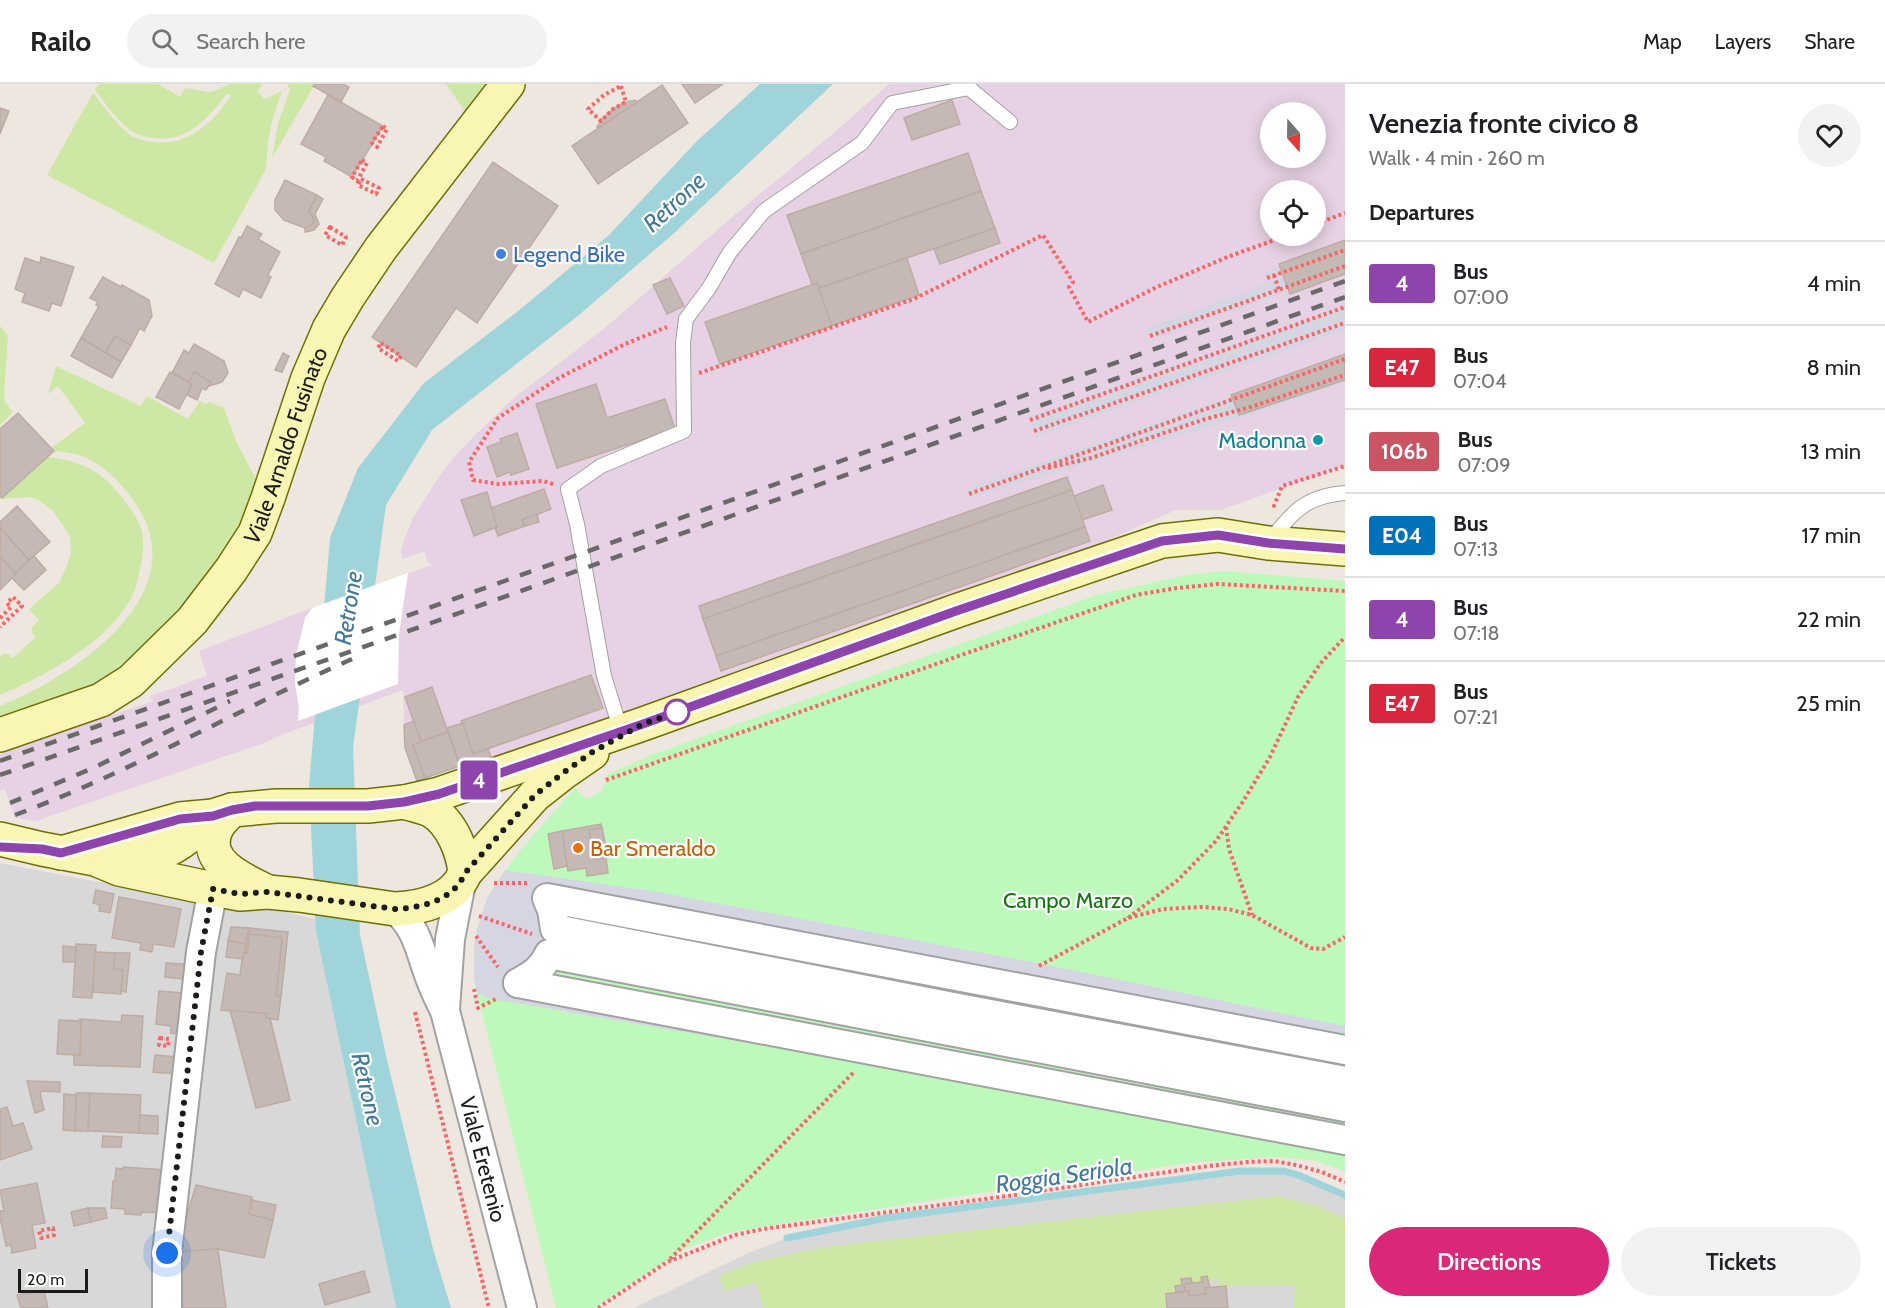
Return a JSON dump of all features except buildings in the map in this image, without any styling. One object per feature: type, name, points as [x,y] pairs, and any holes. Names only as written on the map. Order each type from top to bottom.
[{"type":"main road","name":"Viale Arnaldo Fusinato","points":[[0,735],[101,700],[131,681],[192,621],[231,570],[255,533],[308,378],[329,329],[381,248],[508,84]]},
{"type":"main road","points":[[0,847],[51,851],[180,819],[276,806],[368,806],[404,802],[439,794],[632,728],[956,611],[1162,541],[1218,535],[1268,543],[1345,549]]},
{"type":"main road","points":[[0,839],[95,859],[119,869],[240,894],[284,893],[385,908],[413,908],[468,888],[535,795],[594,751],[632,728]]},
{"type":"main road","points":[[404,802],[432,812],[446,824],[462,852],[468,888]]},
{"type":"main road","points":[[95,859],[152,856],[177,845],[223,813]]},
{"type":"main road","points":[[223,813],[213,843],[223,865],[239,877],[284,893]]},
{"type":"street","name":"Viale Eretenio","points":[[445,1011],[450,939],[468,888]]},
{"type":"street","points":[[167,1308],[167,1253],[201,952],[213,889]]},
{"type":"street","points":[[1345,1050],[547,898],[552,910],[555,929],[964,1010],[1345,1081]]},
{"type":"street","name":"Viale Eretenio","points":[[385,908],[406,918],[414,932],[431,981],[445,1011],[522,1308]]},
{"type":"street","points":[[1345,1107],[549,954],[536,974],[518,983],[1345,1140]]},
{"type":"lane","points":[[632,728],[604,676],[568,489],[601,466],[684,431],[683,343],[686,319],[709,288],[730,252],[764,211],[862,142],[892,103],[969,88],[1010,122]]},
{"type":"lane","points":[[1268,543],[1293,512],[1330,494],[1345,493]]},
{"type":"path","points":[[621,86],[626,102],[613,109],[601,121],[588,109],[604,95],[621,86]]},
{"type":"path","points":[[383,126],[387,129],[377,147],[372,143],[383,126]]},
{"type":"path","points":[[362,160],[367,163],[357,181],[352,177],[362,160]]},
{"type":"path","points":[[361,179],[379,188],[376,194],[358,185],[361,179]]},
{"type":"path","points":[[1326,220],[1345,213]]},
{"type":"path","points":[[330,227],[346,237],[342,244],[325,235],[330,227]]},
{"type":"path","points":[[684,377],[915,299],[1043,235],[1073,282],[1070,287],[1088,322],[1157,287],[1260,245]]},
{"type":"path","points":[[1267,278],[1345,250]]},
{"type":"path","points":[[1150,336],[1345,266]]},
{"type":"path","points":[[1274,275],[1279,290]]},
{"type":"path","points":[[1030,420],[1345,307]]},
{"type":"path","points":[[568,489],[543,481],[498,484],[473,480],[469,462],[498,418],[557,379],[625,344],[686,319]]},
{"type":"path","points":[[1034,431],[1345,323]]},
{"type":"path","points":[[381,343],[401,356],[398,361],[378,348],[381,343]]},
{"type":"path","points":[[969,494],[1345,359]]},
{"type":"path","points":[[1029,472],[1091,458],[1345,375]]},
{"type":"path","points":[[1274,506],[1282,486],[1345,466]]},
{"type":"path","points":[[601,782],[1136,595],[1218,584],[1345,591]]},
{"type":"path","points":[[0,618],[11,607],[7,603],[13,597],[22,606],[0,627]]},
{"type":"path","points":[[1034,972],[1041,964],[1128,918],[1178,880],[1216,842],[1270,757],[1298,697],[1320,664],[1345,637]]},
{"type":"path","points":[[1226,826],[1229,849],[1252,915]]},
{"type":"path","points":[[468,888],[474,923]]},
{"type":"path","points":[[1128,918],[1163,909],[1201,907],[1227,909],[1252,915],[1311,948],[1323,949],[1345,937]]},
{"type":"path","points":[[471,939],[473,930]]},
{"type":"path","points":[[472,979],[478,1008]]},
{"type":"path","points":[[417,1020],[489,1308]]},
{"type":"path","points":[[598,1308],[667,1262],[854,1072]]},
{"type":"path","points":[[667,1262],[735,1235],[763,1229],[1208,1166],[1274,1161],[1322,1172],[1345,1182]]},
{"type":"shaded area","points":[[889,84],[1345,84],[1345,466],[1220,510],[1176,510],[1101,543],[473,768],[470,762],[417,781],[405,748],[403,690],[261,744],[36,821],[15,818],[5,790],[0,791],[0,754],[153,701],[150,696],[207,676],[199,651],[432,565],[428,562],[424,551],[403,559],[401,552],[413,518],[454,457],[515,397],[605,328]]},
{"type":"shaded area","points":[[1345,244],[1345,271],[1152,340],[1147,328],[1268,283],[1265,272]]},
{"type":"shaded area","points":[[1345,306],[1345,330],[1036,437],[1029,417]]},
{"type":"shaded area","points":[[1345,356],[1345,382],[1259,412],[971,498],[967,489]]},
{"type":"shaded area","points":[[0,863],[194,900],[247,904],[316,919],[316,932],[396,1308],[0,1308]]},
{"type":"shaded area","points":[[505,870],[652,891],[1037,963],[1345,1026],[1345,1050],[547,898],[549,954],[536,974],[1345,1140],[1345,1155],[853,1061],[487,998],[477,993],[474,978],[474,946],[487,898]]},
{"type":"shaded area","points":[[1273,1170],[1298,1175],[1345,1195],[1345,1308],[634,1308],[748,1253],[787,1238],[836,1227],[886,1218],[1199,1176]]},
{"type":"green space","points":[[99,84],[158,84],[180,97],[185,88],[209,92],[229,84],[262,84],[257,92],[265,99],[282,91],[272,121],[266,169],[214,263],[47,175],[93,93],[128,133],[140,139],[161,143],[185,138],[196,132],[215,116],[231,96],[227,93],[205,119],[188,132],[167,138],[155,138],[135,133],[128,128],[95,90]]},
{"type":"green space","points":[[287,84],[315,84],[272,158],[278,123],[290,90]]},
{"type":"green space","points":[[446,84],[486,84],[467,114]]},
{"type":"green space","points":[[0,326],[8,336],[5,402],[13,412],[0,425]]},
{"type":"green space","points":[[56,366],[141,406],[147,396],[188,419],[200,401],[205,404],[210,402],[224,408],[236,441],[261,489],[247,531],[158,636],[96,683],[0,719],[0,706],[62,674],[93,652],[120,626],[141,598],[151,567],[150,534],[133,500],[97,463],[75,454],[54,451],[51,448],[85,423],[58,386],[48,394]]},
{"type":"green space","points":[[47,457],[71,461],[91,469],[116,490],[141,528],[143,546],[141,564],[136,586],[127,605],[98,638],[39,677],[0,695],[0,657],[8,654],[13,658],[36,637],[32,633],[32,627],[39,620],[29,609],[59,583],[71,553],[70,536],[53,511],[37,499],[28,497],[0,499],[0,496],[2,498]]},
{"type":"green space","name":"Campo Marzo","points":[[1223,571],[1345,581],[1345,1171],[1314,1160],[1275,1157],[1197,1162],[730,1232],[686,1248],[594,1308],[556,1308],[477,993],[475,960],[478,930],[499,880],[515,857],[575,788],[586,799],[602,791],[608,774],[654,754],[1097,595],[1187,575]]},
{"type":"green space","points":[[1278,1196],[1318,1206],[1345,1219],[1345,1308],[1294,1308],[1295,1285],[1220,1286],[1219,1280],[1208,1281],[1207,1276],[1201,1277],[1202,1282],[1192,1283],[1191,1278],[1181,1279],[1182,1285],[1175,1286],[1176,1292],[1166,1294],[1167,1308],[763,1308],[757,1283],[724,1291],[720,1275],[754,1262],[825,1247]]},
{"type":"water","name":"Retrone","points":[[760,84],[833,84],[672,235],[579,315],[432,430],[386,505],[353,748],[360,935],[387,1060],[433,1249],[451,1308],[396,1308],[316,932],[309,786],[330,538],[358,468],[424,383],[517,312],[608,236],[697,141]]},
{"type":"pier","points":[[408,573],[399,634],[398,684],[298,721],[299,708],[295,684],[296,655],[305,618],[312,608]]},
{"type":"waterway","name":"Roggia Seriola","points":[[787,1238],[886,1218],[1240,1171],[1284,1171],[1345,1195]]},
{"type":"railway","points":[[0,761],[1345,281]]},
{"type":"railway","points":[[0,775],[1345,297]]},
{"type":"railway","points":[[15,815],[101,780],[352,659]]},
{"type":"railway","points":[[10,803],[93,768],[230,701]]},
{"type":"bus line","name":"4","points":[[0,847],[42,849],[61,853],[180,819],[213,816],[255,806],[368,806],[404,802],[439,794],[643,724],[956,611],[1162,541],[1218,535],[1268,543],[1345,549]]},
{"type":"place","name":"Legend Bike","points":[[501,254]]},
{"type":"place","name":"Madonna","points":[[1318,440]]},
{"type":"place","name":"Bar Smeraldo","points":[[578,848]]},
{"type":"route","points":[[167,1253],[201,952],[213,889],[240,894],[268,892],[299,895],[395,909],[413,908],[434,902],[456,889],[465,873],[535,795],[563,773],[594,751],[643,724],[688,708],[677,712]]}]
